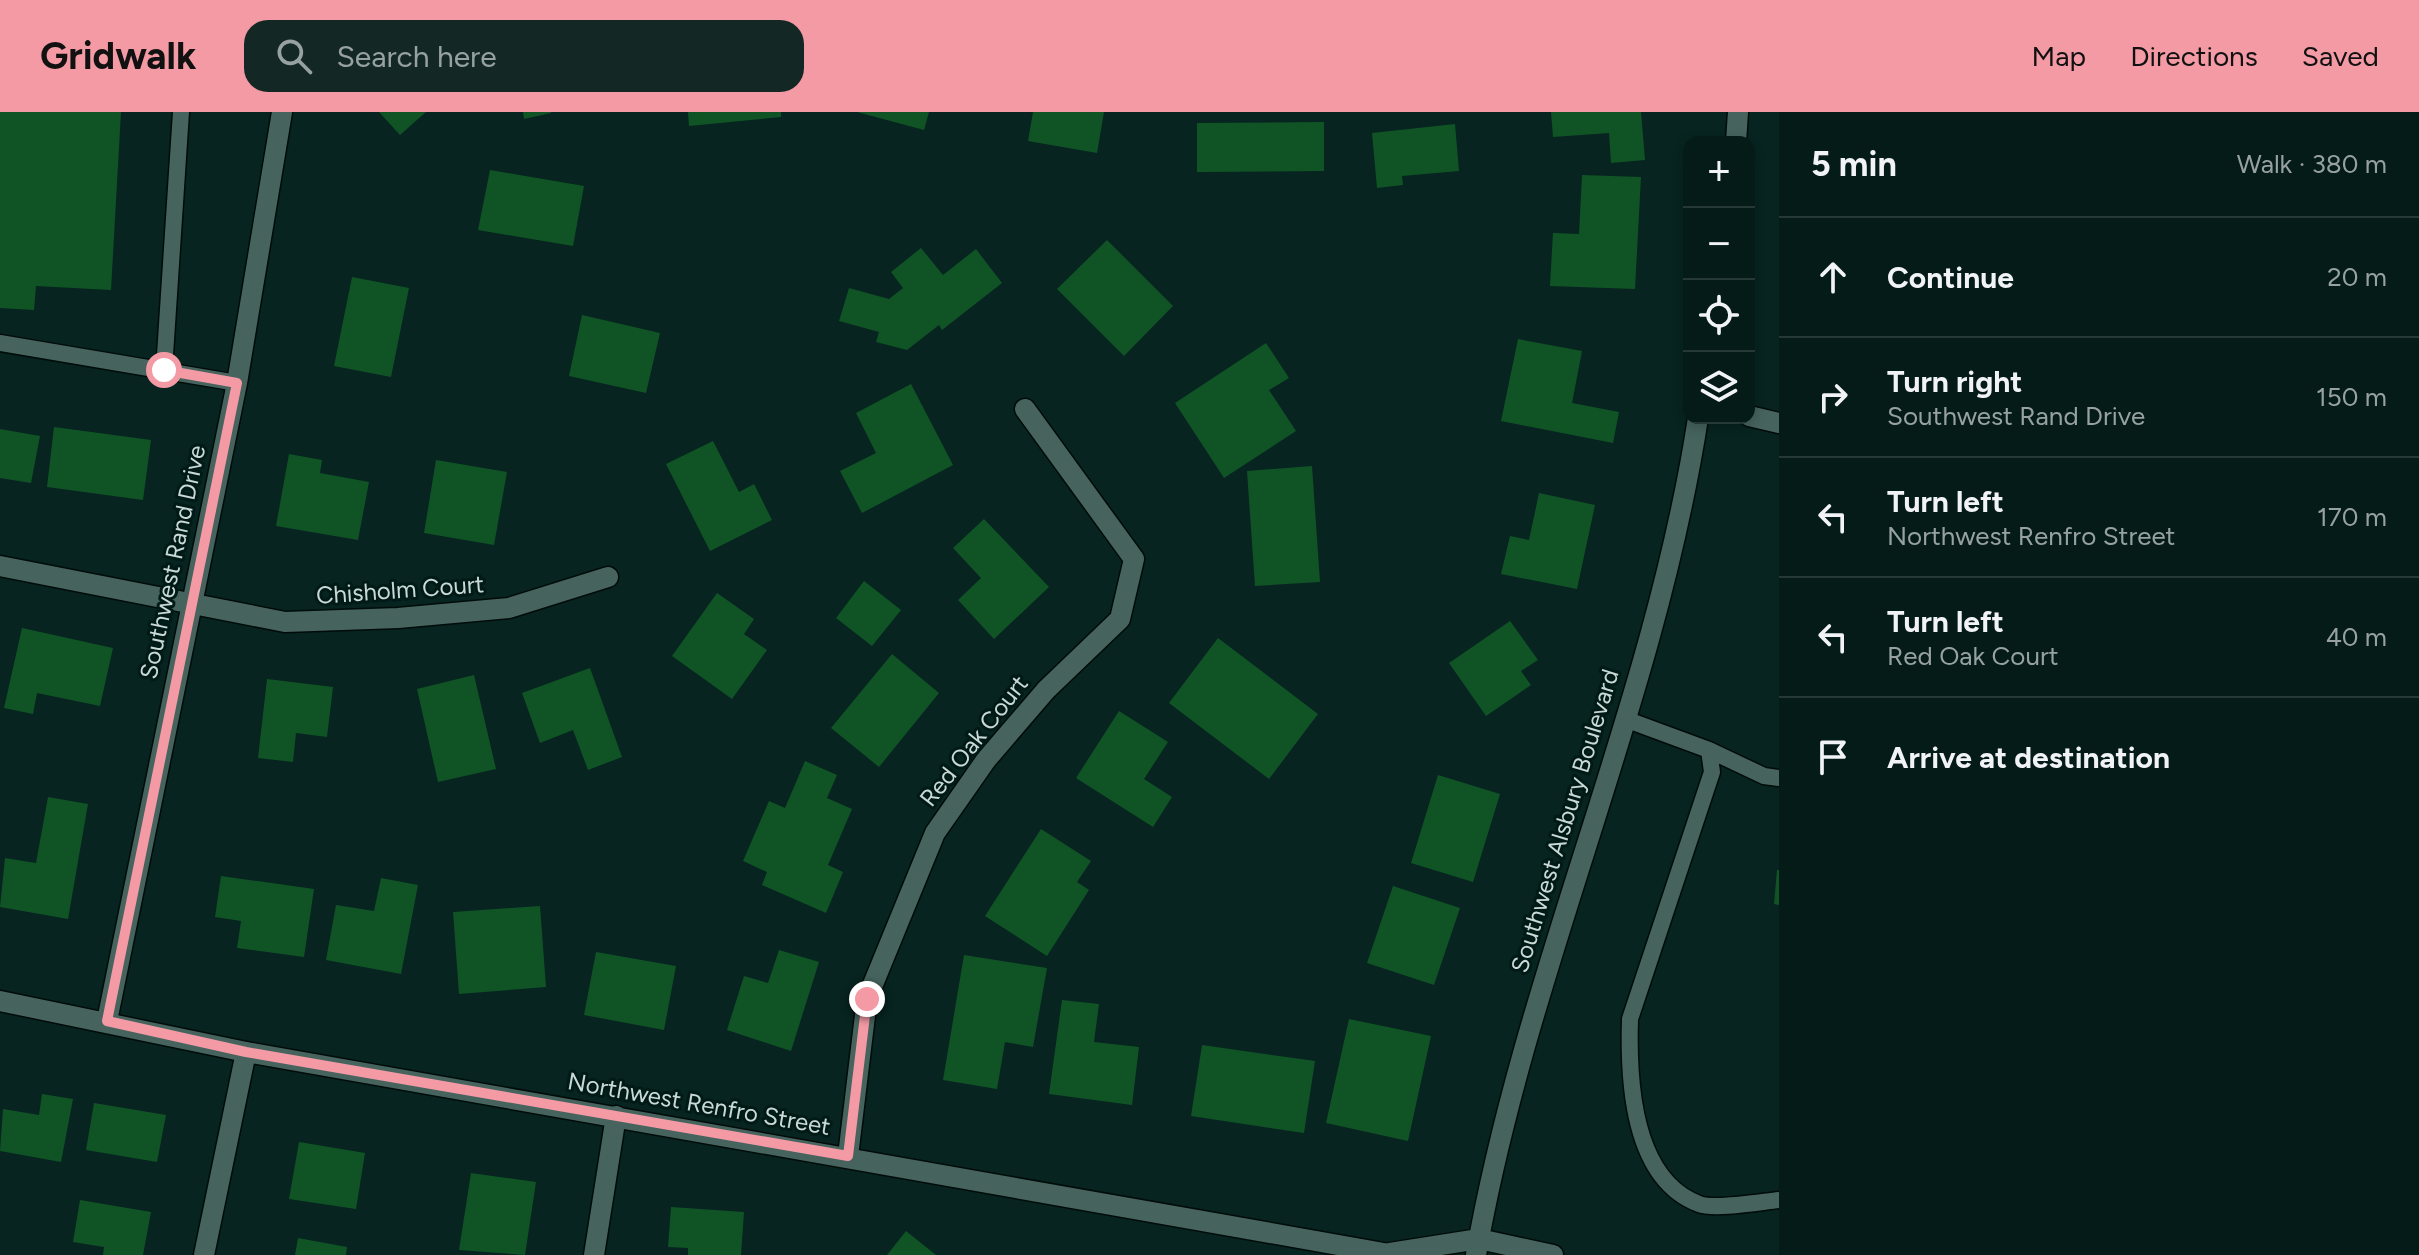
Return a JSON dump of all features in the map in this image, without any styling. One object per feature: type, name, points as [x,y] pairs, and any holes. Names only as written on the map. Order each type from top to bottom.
[{"type":"street","name":"Southwest Rand Drive","points":[[107,1021],[150,797],[237,383],[282,112]]},
{"type":"street","points":[[1736,136],[1738,112]]},
{"type":"street","name":"Red Oak Court","points":[[848,1156],[867,999],[935,833],[986,760],[1046,690],[1120,619],[1134,559],[1025,409]]},
{"type":"street","points":[[1755,417],[1779,423]]},
{"type":"street","name":"Southwest Alsbury Boulevard","points":[[1478,1247],[1540,988],[1625,719],[1666,577],[1686,491],[1697,424]]},
{"type":"street","name":"Chisholm Court","points":[[0,566],[285,622],[398,618],[509,608],[608,577]]},
{"type":"street","name":"Northwest Renfro Street","points":[[0,1001],[246,1052],[1393,1254],[1478,1247],[1553,1255]]},
{"type":"street","points":[[204,1255],[246,1052]]},
{"type":"street","points":[[594,1255],[616,1116]]},
{"type":"lane","points":[[164,370],[181,112]]},
{"type":"lane","points":[[0,343],[237,383]]},
{"type":"lane","points":[[1625,719],[1709,750],[1764,776],[1779,778]]},
{"type":"lane","points":[[1709,750],[1712,772],[1630,1019],[1629,1059],[1645,1154],[1668,1188],[1701,1206],[1779,1200]]},
{"type":"building","points":[[0,112],[121,112],[111,290],[36,286],[34,310],[0,308]]},
{"type":"building","points":[[379,112],[426,112],[400,135]]},
{"type":"building","points":[[523,112],[551,112],[551,113],[524,119]]},
{"type":"building","points":[[688,112],[781,112],[781,117],[689,126]]},
{"type":"building","points":[[857,112],[929,112],[924,130]]},
{"type":"building","points":[[1033,112],[1104,112],[1097,153],[1028,141]]},
{"type":"building","points":[[1551,112],[1641,112],[1645,160],[1611,163],[1609,133],[1553,137]]},
{"type":"building","points":[[1324,122],[1324,171],[1197,172],[1197,123]]},
{"type":"building","points":[[1455,124],[1459,171],[1402,176],[1403,185],[1377,188],[1372,133]]},
{"type":"building","points":[[490,170],[584,186],[573,246],[478,230]]},
{"type":"building","points":[[1582,175],[1641,177],[1635,289],[1550,286],[1553,233],[1579,234]]},
{"type":"building","points":[[1107,240],[1173,306],[1124,356],[1057,289]]},
{"type":"building","points":[[921,248],[943,275],[976,249],[1002,283],[942,330],[939,325],[907,350],[876,342],[879,332],[839,321],[849,288],[889,299],[903,288],[891,272]]},
{"type":"building","points":[[352,277],[409,288],[391,377],[334,366]]},
{"type":"building","points":[[582,315],[660,333],[646,393],[569,376]]},
{"type":"building","points":[[1518,339],[1582,351],[1572,403],[1619,412],[1613,443],[1501,421]]},
{"type":"building","points":[[1266,343],[1289,378],[1269,390],[1296,431],[1224,478],[1175,403]]},
{"type":"building","points":[[911,384],[953,465],[862,513],[840,471],[876,453],[856,413]]},
{"type":"building","points":[[54,427],[151,440],[143,500],[47,487]]},
{"type":"building","points":[[0,429],[40,436],[31,483],[0,478]]},
{"type":"building","points":[[713,441],[739,492],[754,484],[772,520],[710,551],[666,464]]},
{"type":"building","points":[[289,454],[322,460],[320,473],[369,482],[358,540],[276,526]]},
{"type":"building","points":[[436,460],[507,472],[494,545],[424,533]]},
{"type":"building","points":[[1312,466],[1320,582],[1255,586],[1247,471]]},
{"type":"building","points":[[1539,493],[1595,505],[1577,589],[1501,574],[1510,536],[1529,540]]},
{"type":"building","points":[[984,519],[1049,587],[994,639],[958,600],[981,578],[953,548]]},
{"type":"building","points":[[864,581],[901,610],[872,646],[836,618]]},
{"type":"building","points":[[717,593],[754,619],[744,634],[767,650],[732,699],[672,656]]},
{"type":"building","points":[[1510,621],[1538,660],[1521,671],[1531,685],[1486,716],[1449,663]]},
{"type":"building","points":[[22,628],[113,648],[100,706],[37,693],[33,714],[4,708]]},
{"type":"building","points":[[1218,638],[1318,714],[1269,779],[1169,703]]},
{"type":"building","points":[[892,654],[939,693],[879,767],[831,728]]},
{"type":"building","points":[[590,668],[622,757],[588,770],[573,730],[540,743],[522,693]]},
{"type":"building","points":[[474,675],[496,769],[438,782],[417,689]]},
{"type":"building","points":[[267,679],[333,687],[327,737],[296,733],[293,762],[258,758]]},
{"type":"building","points":[[1119,711],[1168,742],[1144,779],[1172,797],[1153,827],[1076,778]]},
{"type":"building","points":[[805,761],[837,775],[827,798],[852,809],[828,865],[843,872],[826,913],[762,885],[767,872],[743,861],[769,801],[785,808]]},
{"type":"building","points":[[1438,775],[1500,794],[1473,882],[1411,863]]},
{"type":"building","points":[[48,797],[88,804],[68,919],[0,907],[5,858],[36,863]]},
{"type":"building","points":[[1041,829],[1091,861],[1077,882],[1089,890],[1047,956],[985,916]]},
{"type":"building","points":[[1779,870],[1779,905],[1774,904]]},
{"type":"building","points":[[221,876],[314,889],[304,957],[237,948],[241,921],[215,917]]},
{"type":"building","points":[[381,878],[418,885],[401,974],[326,960],[336,905],[374,911]]},
{"type":"building","points":[[1393,886],[1460,908],[1434,985],[1367,963]]},
{"type":"building","points":[[540,906],[546,987],[459,994],[453,912]]},
{"type":"building","points":[[779,950],[819,962],[791,1051],[727,1030],[744,976],[768,983]]},
{"type":"building","points":[[596,952],[676,966],[664,1030],[584,1015]]},
{"type":"building","points":[[964,955],[1047,968],[1033,1047],[1005,1042],[997,1089],[943,1080]]},
{"type":"building","points":[[1062,1000],[1099,1004],[1094,1042],[1139,1047],[1132,1105],[1049,1094]]},
{"type":"building","points":[[1349,1019],[1431,1036],[1408,1141],[1326,1123]]},
{"type":"building","points":[[1202,1045],[1315,1061],[1304,1133],[1191,1116]]},
{"type":"building","points":[[42,1094],[73,1099],[61,1162],[0,1151],[3,1109],[39,1115]]},
{"type":"building","points":[[94,1103],[166,1115],[157,1162],[86,1150]]},
{"type":"building","points":[[299,1142],[365,1153],[356,1209],[289,1199]]},
{"type":"building","points":[[471,1173],[536,1182],[525,1255],[459,1250]]},
{"type":"building","points":[[80,1200],[151,1212],[143,1255],[103,1255],[104,1247],[73,1242]]},
{"type":"building","points":[[671,1207],[744,1212],[741,1255],[688,1255],[688,1248],[668,1247]]},
{"type":"building","points":[[906,1231],[936,1255],[887,1255]]},
{"type":"building","points":[[298,1238],[347,1247],[346,1255],[295,1255]]},
{"type":"route","points":[[164,370],[237,383],[150,797],[107,1021],[246,1052],[848,1156],[867,999]]}]
